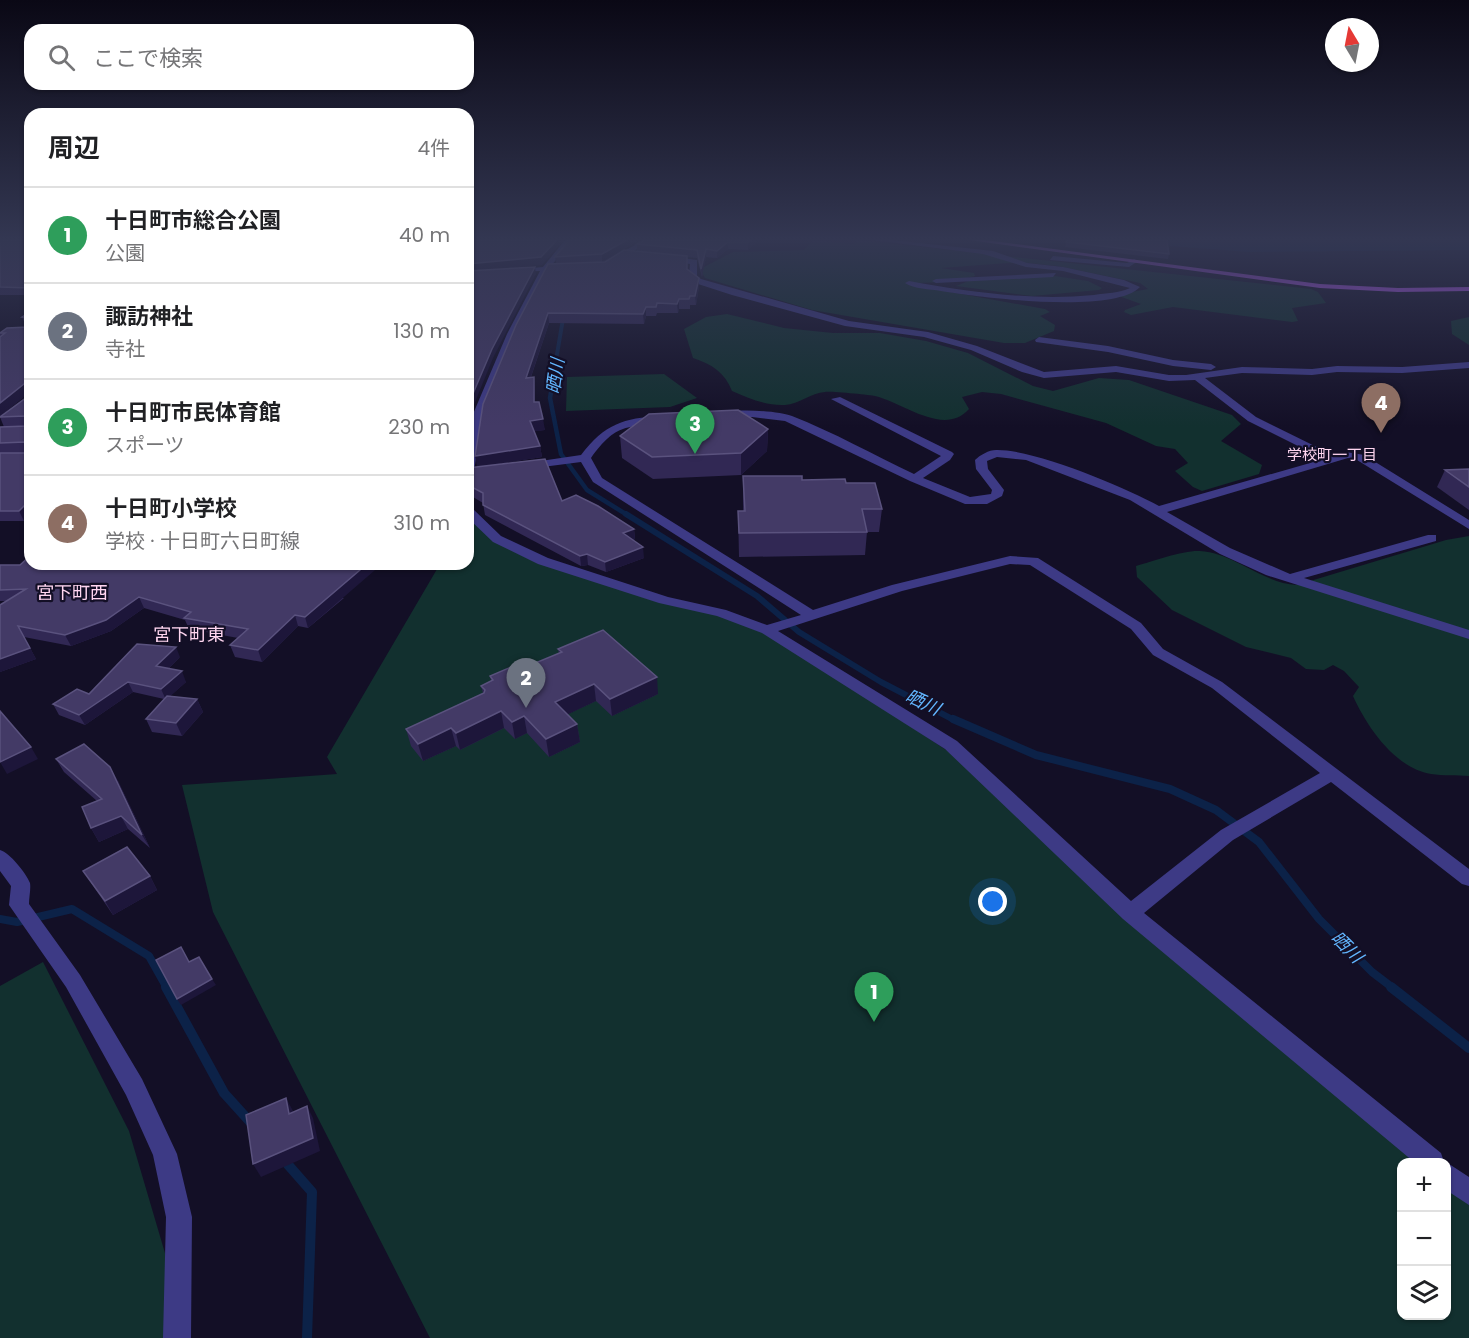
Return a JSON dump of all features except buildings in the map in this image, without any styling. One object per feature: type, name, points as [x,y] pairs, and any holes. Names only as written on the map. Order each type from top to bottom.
[{"type":"street","points":[[474,453],[478,414],[511,334],[528,302]]},
{"type":"street","points":[[769,302],[848,324],[925,334],[974,348],[1026,370],[1044,375],[1072,375],[1098,369],[1169,378],[1242,370]]},
{"type":"street","points":[[1039,340],[1108,349],[1173,363],[1242,370],[1312,372],[1337,369],[1402,370],[1469,365]]},
{"type":"street","points":[[1195,375],[1252,419],[1334,460]]},
{"type":"street","points":[[836,399],[948,454],[946,458],[914,479]]},
{"type":"street","points":[[713,416],[752,414],[787,418],[914,479],[969,501],[987,500],[996,496],[998,490],[996,484],[982,469],[981,460],[995,453],[1028,457],[1134,497],[1225,550],[1290,578],[1469,635]]},
{"type":"street","points":[[514,467],[580,458],[601,435],[614,428],[643,420],[678,418]]},
{"type":"street","points":[[1156,511],[1347,455],[1360,457],[1469,525]]},
{"type":"street","points":[[580,458],[597,480],[811,615]]},
{"type":"street","points":[[474,517],[497,539],[543,561],[664,600],[722,613],[767,630],[951,745],[1130,913],[1427,1158]]},
{"type":"street","points":[[1290,578],[1432,538]]},
{"type":"street","points":[[767,630],[887,591],[955,573],[1010,560],[1033,561],[1058,579],[1136,626],[1158,652],[1217,685],[1469,879]]},
{"type":"street","points":[[1130,913],[1227,835],[1333,773]]},
{"type":"street","points":[[0,857],[21,885],[19,905],[73,981],[134,1087],[165,1154],[179,1217],[177,1338]]},
{"type":"street","points":[[1451,1178],[1469,1193]]},
{"type":"green space","points":[[787,302],[1008,302],[1045,309],[1050,312],[1040,316],[1055,325],[1054,331],[1025,343],[1004,343],[812,310]]},
{"type":"green space","points":[[1137,302],[1326,303],[1292,308],[1298,321],[1292,322],[1173,307],[1131,315],[1124,312],[1141,304]]},
{"type":"green space","points":[[727,314],[784,328],[833,333],[880,333],[926,341],[968,353],[1033,386],[1053,391],[1099,378],[1129,380],[1232,415],[1241,424],[1221,441],[1262,465],[1259,474],[1202,491],[1193,487],[1175,471],[1188,463],[1175,449],[1156,446],[1106,423],[1001,394],[982,392],[962,397],[969,409],[959,417],[948,420],[924,416],[875,396],[858,394],[825,392],[785,405],[757,401],[732,391],[726,379],[717,370],[693,358],[684,329],[706,317]]},
{"type":"green space","points":[[1469,317],[1469,345],[1452,334],[1451,321]]},
{"type":"green space","points":[[664,374],[697,398],[670,407],[566,411],[567,377]]},
{"type":"green space","points":[[474,517],[497,539],[543,561],[767,630],[988,778],[1130,913],[1427,1158],[1397,1158],[1397,1320],[1451,1320],[1451,1177],[1469,1193],[1469,1338],[430,1338],[213,912],[182,785],[337,774],[327,757],[436,570],[474,570]]},
{"type":"green space","points":[[1469,536],[1469,776],[1431,774],[1406,764],[1394,755],[1374,733],[1366,720],[1353,696],[1359,687],[1344,671],[1333,665],[1324,670],[1306,669],[1291,658],[1246,647],[1172,610],[1137,577],[1136,566],[1177,554],[1200,551],[1225,557],[1272,579],[1297,585],[1446,540]]},
{"type":"green space","points":[[43,962],[129,1131],[190,1338],[0,1338],[0,986]]},
{"type":"waterway","name":"晒川","points":[[556,360],[564,313]]},
{"type":"waterway","name":"晒川","points":[[557,358],[550,398],[561,454],[587,490],[629,516]]},
{"type":"waterway","name":"晒川","points":[[626,514],[757,596],[799,632],[881,682],[956,721]]},
{"type":"waterway","name":"晒川","points":[[953,719],[1036,755],[1170,789],[1216,810],[1259,842],[1319,919],[1372,972],[1393,988]]},
{"type":"waterway","points":[[0,919],[17,922],[72,909],[149,956],[167,988]]},
{"type":"waterway","points":[[166,987],[224,1093],[252,1124]]},
{"type":"waterway","name":"晒川","points":[[1391,987],[1469,1048]]},
{"type":"waterway","points":[[283,1159],[312,1192],[307,1338]]},
{"type":"place","name":"十日町小学校","points":[[1381,433]]},
{"type":"place","name":"十日町市民体育館","points":[[695,454]]},
{"type":"place","name":"諏訪神社","points":[[526,708]]},
{"type":"place","name":"十日町市総合公園","points":[[874,1022]]},
{"type":"district","name":"学校町一丁目","points":[[1332,454]]},
{"type":"district","name":"宮下町西","points":[[72,592]]},
{"type":"district","name":"宮下町東","points":[[189,634]]}]
